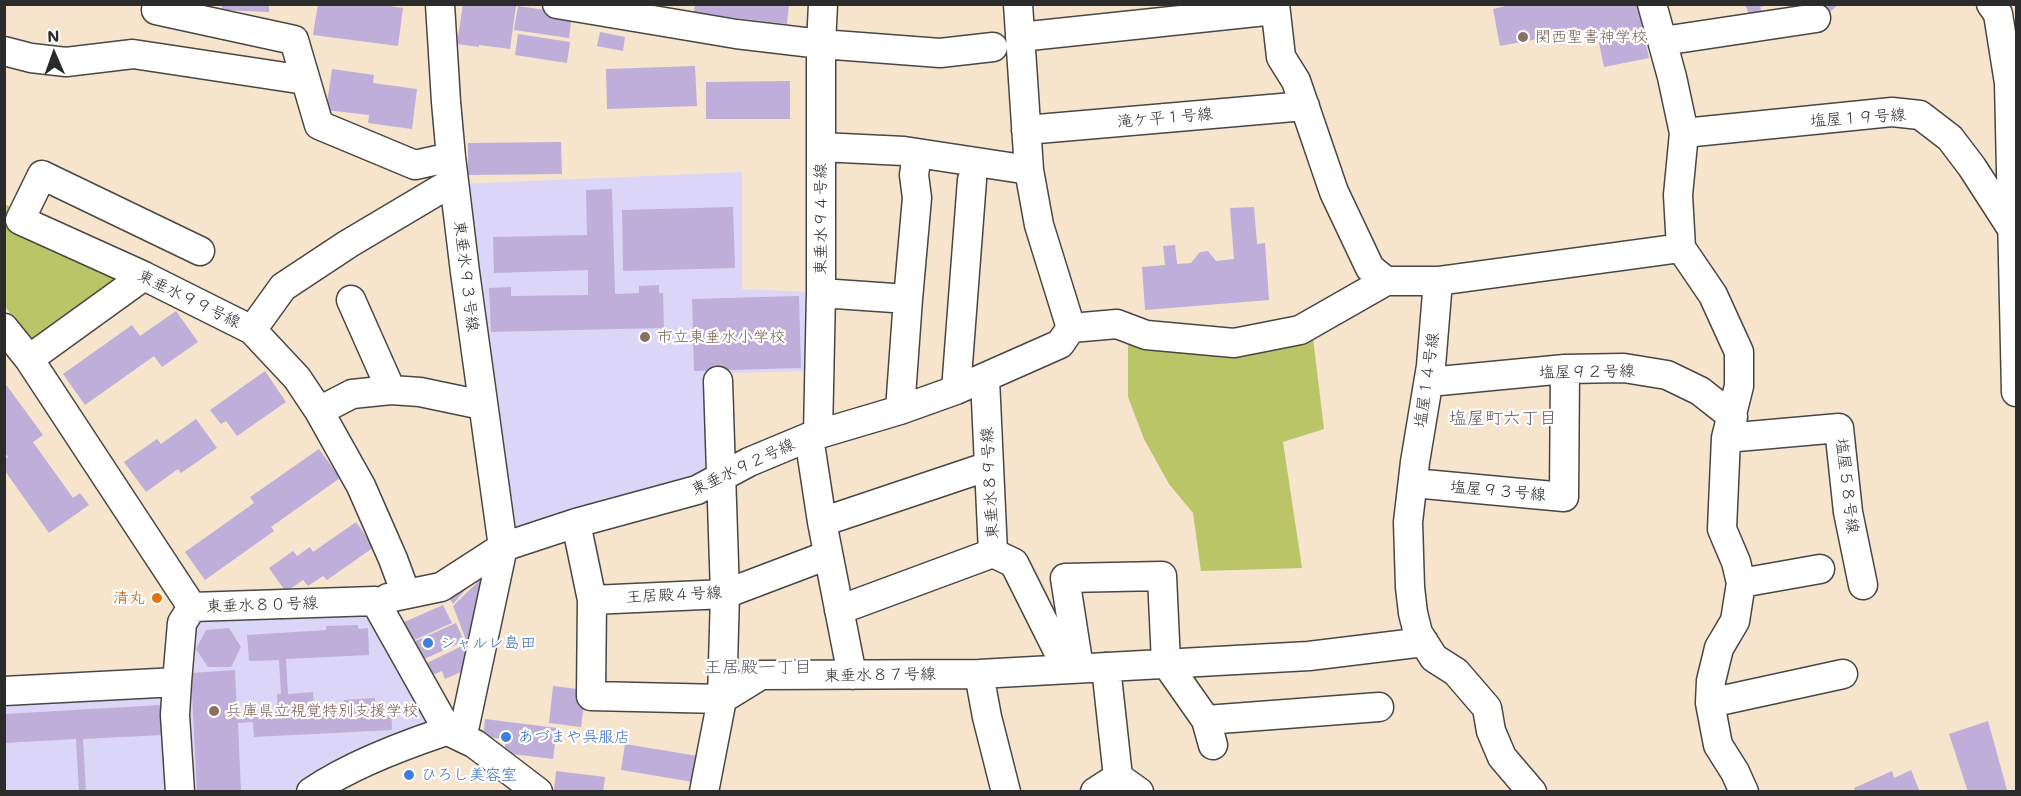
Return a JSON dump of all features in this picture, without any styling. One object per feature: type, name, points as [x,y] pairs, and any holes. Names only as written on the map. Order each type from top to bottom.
[{"type":"street","points":[[157,4],[156,10],[294,40],[319,125],[415,165],[452,169]]},
{"type":"street","name":"東垂水９３号線","points":[[441,4],[452,169],[482,405],[503,547]]},
{"type":"street","points":[[557,4],[736,34],[821,44],[940,52],[993,47]]},
{"type":"street","name":"東垂水９４号線","points":[[823,4],[821,293],[814,435],[822,522],[852,675]]},
{"type":"street","points":[[1018,4],[1029,170],[1039,225],[1071,328],[1117,324],[1146,335],[1234,344],[1300,330],[1386,281],[1438,281],[1681,248]]},
{"type":"street","points":[[1652,4],[1684,133],[1678,195],[1681,248],[1713,295],[1739,352],[1739,386],[1730,427],[1722,529],[1742,583],[1735,621],[1719,648],[1710,681],[1710,702],[1718,745],[1735,772],[1744,792]]},
{"type":"street","points":[[1991,4],[1998,14],[2009,83],[2016,392]]},
{"type":"street","points":[[1020,37],[1275,7],[1281,57],[1296,81],[1334,192],[1370,268],[1386,281]]},
{"type":"street","points":[[1663,41],[1786,13],[1816,18]]},
{"type":"street","points":[[4,51],[31,58],[66,62],[133,54],[305,80]]},
{"type":"street","name":"滝ケ平１号線","points":[[1026,130],[1305,106]]},
{"type":"street","name":"塩屋１９号線","points":[[1684,133],[1893,112],[1920,115],[1950,138],[1972,167],[2012,229]]},
{"type":"street","points":[[821,147],[918,153],[1029,170]]},
{"type":"street","points":[[900,410],[916,198],[914,175],[918,153]]},
{"type":"street","points":[[252,330],[284,287],[452,169]]},
{"type":"street","name":"東垂水９９号線","points":[[200,251],[42,175],[21,220],[144,276],[252,330],[297,378],[319,411],[361,486],[406,594]]},
{"type":"street","points":[[956,390],[972,180]]},
{"type":"street","points":[[29,359],[144,276]]},
{"type":"street","name":"塩屋１４号線","points":[[1438,281],[1429,382],[1408,522],[1413,613],[1418,633],[1434,658],[1456,672],[1487,708],[1491,731],[1502,757],[1532,792]]},
{"type":"street","points":[[821,293],[908,298]]},
{"type":"street","points":[[351,300],[391,390]]},
{"type":"street","name":"東垂水８０号線","points":[[4,328],[29,359],[192,607],[375,601]]},
{"type":"street","name":"東垂水９２号線","points":[[375,601],[441,587],[503,547],[576,523],[697,490],[749,462],[814,435],[900,410],[985,379],[1060,344],[1071,328]]},
{"type":"street","name":"塩屋９２号線","points":[[1429,382],[1565,369],[1624,368],[1666,375],[1700,391],[1730,427]]},
{"type":"street","name":"塩屋９３号線","points":[[1413,483],[1564,497],[1565,369]]},
{"type":"street","name":"東垂水８９号線","points":[[985,379],[993,553],[1014,563],[1073,669]]},
{"type":"street","points":[[704,792],[722,699],[725,594],[717,381]]},
{"type":"street","points":[[319,411],[352,394],[391,390],[420,392],[482,405]]},
{"type":"street","name":"塩屋５８号線","points":[[1730,427],[1839,428],[1848,512],[1863,585]]},
{"type":"street","points":[[822,522],[989,466]]},
{"type":"street","points":[[576,523],[592,600],[591,696],[722,699]]},
{"type":"street","points":[[311,792],[329,779],[447,730],[465,725],[503,547]]},
{"type":"street","points":[[839,609],[993,553]]},
{"type":"street","name":"王居殿４号線","points":[[592,600],[725,594],[828,555]]},
{"type":"street","points":[[1742,583],[1820,569]]},
{"type":"street","points":[[1073,669],[1065,578],[1162,576],[1166,663],[1209,732],[1379,707]]},
{"type":"street","points":[[375,601],[447,730],[475,744],[538,792]]},
{"type":"street","points":[[180,792],[175,715],[177,682],[182,623],[192,607]]},
{"type":"street","name":"東垂水８７号線","points":[[722,699],[761,675],[979,674],[1309,656],[1424,642]]},
{"type":"street","points":[[1107,667],[1117,787]]},
{"type":"street","points":[[979,674],[1006,792]]},
{"type":"street","points":[[1710,702],[1842,674]]},
{"type":"street","points":[[4,691],[177,682]]},
{"type":"shaded area","name":"市立東垂水小学校","points":[[742,172],[742,289],[809,292],[810,371],[724,373],[724,462],[687,485],[508,533],[460,184]]},
{"type":"shaded area","name":"兵庫県立視覚特別支援学校","points":[[369,612],[432,725],[290,791],[5,792],[5,697],[183,686],[191,620]]},
{"type":"green space","points":[[4,204],[126,276],[30,342],[5,306]]},
{"type":"green space","points":[[1313,338],[1324,429],[1283,442],[1302,568],[1201,571],[1193,513],[1169,484],[1144,439],[1128,397],[1128,342],[1215,356],[1256,353]]},
{"type":"building","points":[[222,4],[269,4],[269,12],[222,10]]},
{"type":"building","points":[[318,4],[377,4],[403,8],[398,46],[313,35]]},
{"type":"building","points":[[463,4],[516,6],[510,49],[457,44]]},
{"type":"building","points":[[695,4],[789,4],[787,24],[694,13]]},
{"type":"building","name":"関西聖書神学校","points":[[1514,4],[1638,4],[1649,58],[1604,67],[1596,28],[1500,46],[1493,9]]},
{"type":"building","points":[[1745,4],[1766,5],[1760,7],[1762,12],[1750,17]]},
{"type":"building","points":[[1816,4],[1839,4],[1825,16]]},
{"type":"building","points":[[518,6],[572,14],[569,38],[514,30]]},
{"type":"building","points":[[600,32],[625,37],[623,51],[597,46]]},
{"type":"building","points":[[518,34],[570,42],[567,63],[515,55]]},
{"type":"building","points":[[695,66],[697,106],[607,109],[606,69]]},
{"type":"building","points":[[332,69],[374,75],[373,83],[417,89],[412,129],[368,123],[369,115],[326,110]]},
{"type":"building","points":[[790,81],[790,119],[706,119],[706,82]]},
{"type":"building","points":[[561,142],[562,174],[468,175],[468,143]]},
{"type":"building","points":[[612,189],[615,294],[639,293],[639,286],[659,285],[659,293],[663,293],[664,328],[491,332],[489,288],[511,287],[511,296],[588,295],[588,270],[494,273],[493,237],[587,235],[586,190]]},
{"type":"building","points":[[733,207],[735,268],[623,271],[622,210]]},
{"type":"building","points":[[1254,207],[1257,244],[1265,243],[1269,300],[1145,310],[1142,267],[1165,265],[1163,246],[1175,245],[1177,264],[1191,263],[1200,252],[1208,251],[1216,261],[1234,259],[1230,208]]},
{"type":"building","points":[[799,296],[801,368],[694,371],[692,299]]},
{"type":"building","points":[[176,311],[198,342],[162,367],[154,356],[85,405],[63,374],[132,325],[140,336]]},
{"type":"building","points":[[265,371],[286,402],[237,436],[226,421],[221,424],[210,410]]},
{"type":"building","points":[[4,382],[43,435],[33,442],[73,498],[80,493],[89,505],[49,533],[5,471],[5,459],[8,457],[4,452]]},
{"type":"building","points":[[196,419],[217,448],[181,473],[178,469],[146,492],[124,462],[157,439],[161,444]]},
{"type":"building","points":[[319,449],[340,478],[271,527],[274,531],[205,580],[185,552],[254,503],[250,497]]},
{"type":"building","points":[[356,522],[374,547],[327,580],[323,576],[308,586],[303,580],[286,592],[269,568],[293,551],[297,556],[310,547],[313,552]]},
{"type":"building","points":[[485,575],[468,645],[453,606]]},
{"type":"building","points":[[462,582],[466,589],[453,604],[446,592]]},
{"type":"building","points":[[443,605],[452,623],[410,642],[402,623]]},
{"type":"building","points":[[456,623],[464,641],[420,661],[411,643]]},
{"type":"building","points":[[358,625],[358,629],[368,628],[369,655],[286,659],[288,694],[313,692],[314,710],[345,708],[344,700],[375,698],[375,707],[391,706],[392,730],[254,737],[253,722],[238,723],[241,792],[197,792],[191,673],[235,670],[237,713],[278,712],[277,694],[281,694],[279,660],[249,661],[247,635],[326,630],[326,626]]},
{"type":"building","points":[[229,628],[241,647],[231,667],[208,667],[196,649],[206,630]]},
{"type":"building","points":[[462,646],[472,667],[445,679],[442,671],[430,676],[425,664]]},
{"type":"building","points":[[553,686],[586,690],[581,727],[549,723]]},
{"type":"building","points":[[161,705],[163,735],[83,739],[86,792],[79,792],[76,739],[4,743],[4,714]]},
{"type":"building","points":[[485,719],[557,728],[553,759],[504,753],[506,739],[483,737]]},
{"type":"building","points":[[1988,721],[2007,790],[1968,792],[1949,734]]},
{"type":"building","points":[[625,744],[698,756],[693,782],[621,770]]},
{"type":"building","points":[[1911,770],[1920,792],[1856,792],[1854,788],[1892,771],[1894,778]]},
{"type":"building","points":[[556,771],[605,777],[603,792],[554,790]]},
{"type":"place","name":"関西聖書神学校","points":[[1523,37]]},
{"type":"place","name":"市立東垂水小学校","points":[[645,337]]},
{"type":"place","name":"清丸","points":[[157,598]]},
{"type":"place","name":"シャルレ島田","points":[[428,643]]},
{"type":"place","name":"兵庫県立視覚特別支援学校","points":[[214,711]]},
{"type":"place","name":"あづまや呉服店","points":[[506,737]]},
{"type":"place","name":"ひろし美容室","points":[[409,775]]},
{"type":"district","name":"塩屋町六丁目","points":[[1503,418]]},
{"type":"district","name":"王居殿一丁目","points":[[758,667]]}]
